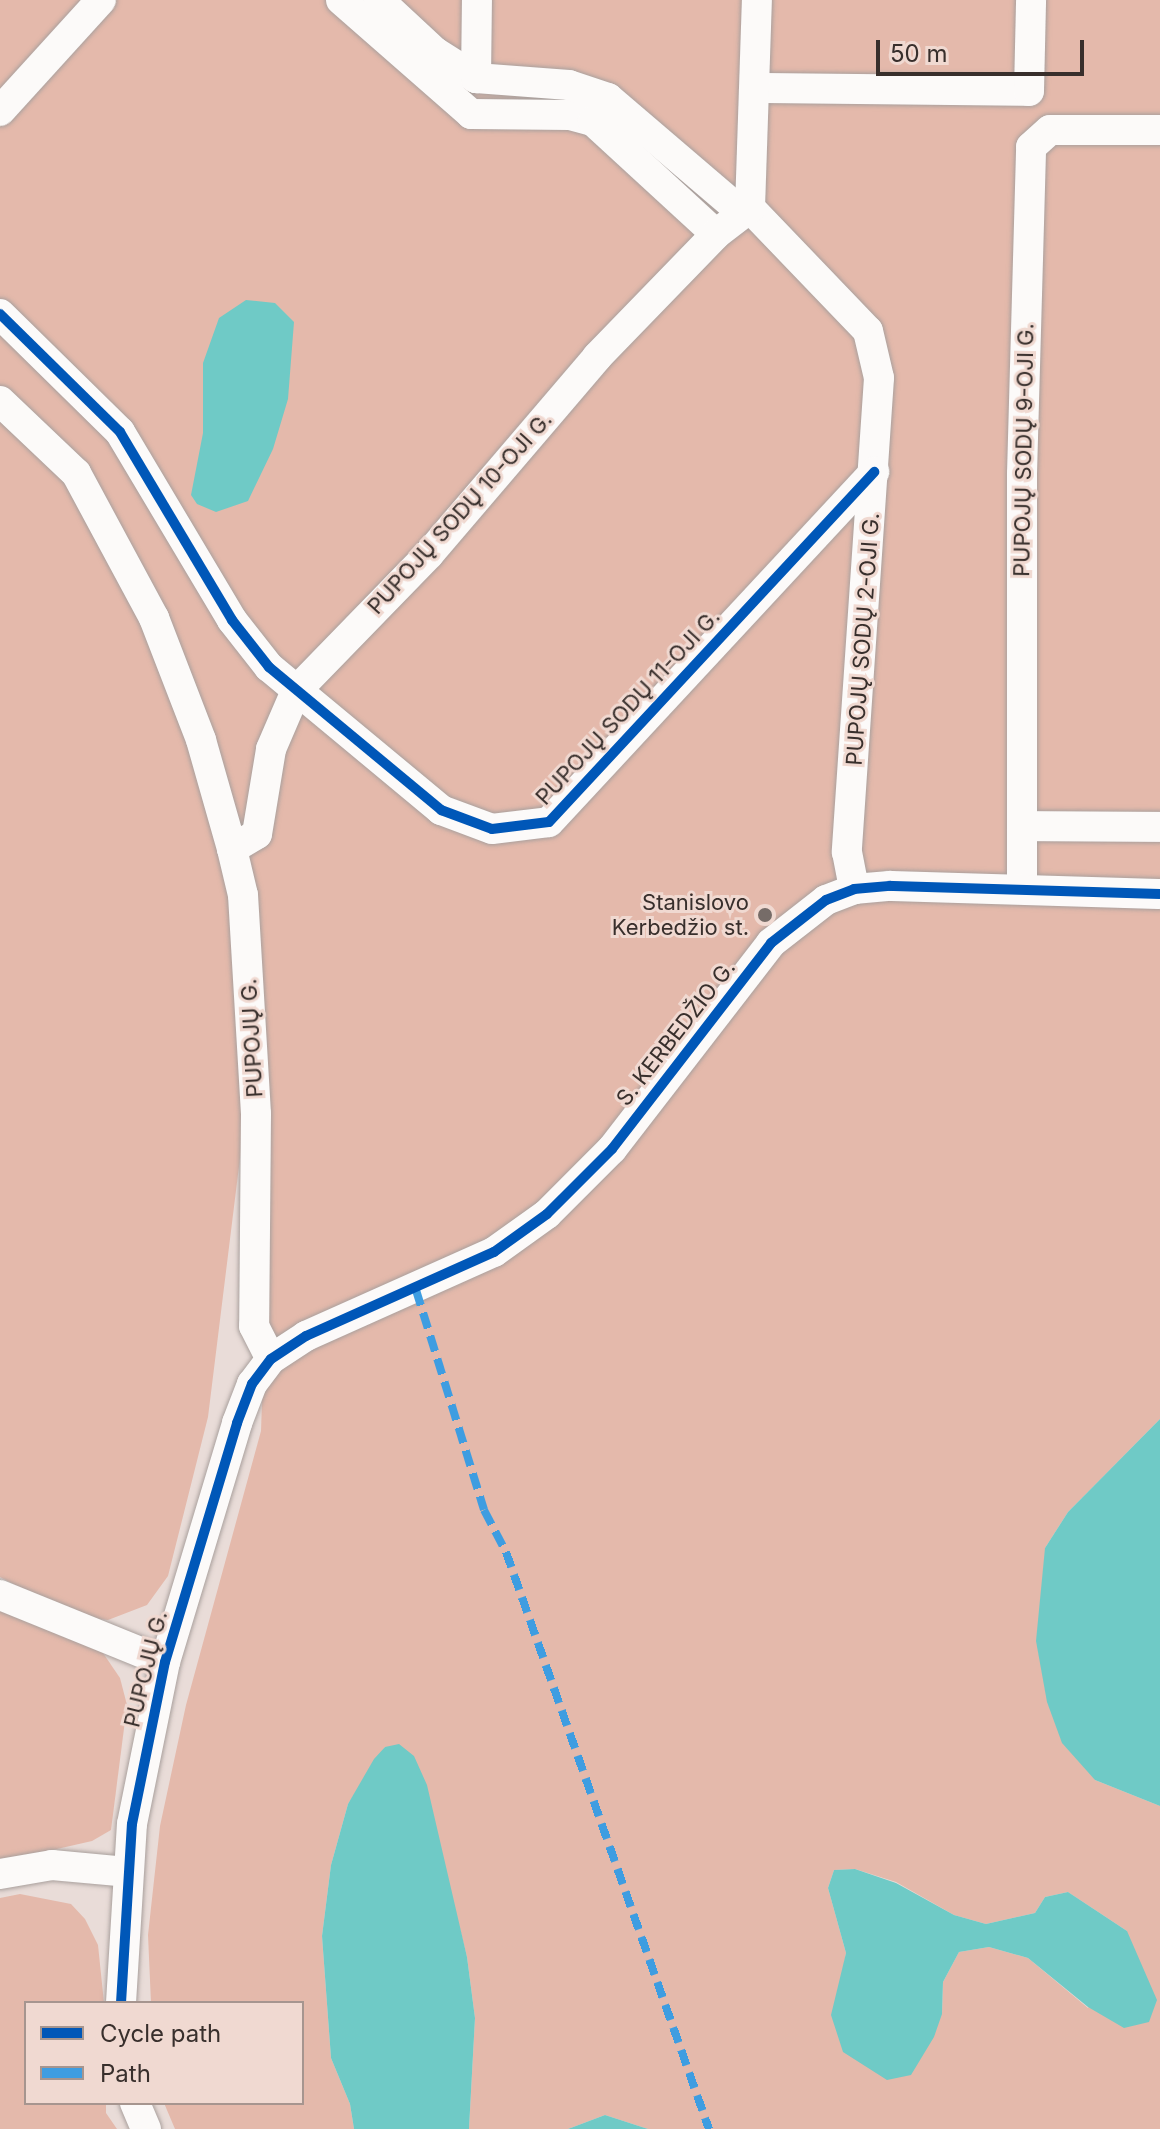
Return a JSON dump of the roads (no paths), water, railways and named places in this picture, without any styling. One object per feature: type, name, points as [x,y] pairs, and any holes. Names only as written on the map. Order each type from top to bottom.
[{"type":"street","points":[[0,111],[101,0]]},
{"type":"street","points":[[341,0],[471,114],[570,115],[593,121],[716,234]]},
{"type":"street","name":"PUPOJŲ SODŲ 2-OJI G.","points":[[379,0],[435,52],[476,78],[593,90],[732,204],[750,208],[868,331],[879,378],[847,852],[854,889]]},
{"type":"street","points":[[476,78],[477,0]]},
{"type":"street","points":[[750,208],[757,0]]},
{"type":"street","points":[[756,88],[1029,91],[1031,0]]},
{"type":"street","name":"PUPOJŲ SODŲ 9-OJI G.","points":[[1022,889],[1022,474],[1031,147],[1050,130],[1160,130]]},
{"type":"street","name":"PUPOJŲ SODŲ 10-OJI G.","points":[[232,849],[257,834],[271,749],[296,691],[429,554],[597,357],[716,234],[750,208]]},
{"type":"street","name":"PUPOJŲ SODŲ 11-OJI G.","points":[[0,314],[120,432],[232,620],[296,691],[441,810],[492,829],[549,822],[874,472]]},
{"type":"street","name":"PUPOJŲ G.","points":[[0,401],[76,473],[154,618],[201,740],[243,895],[256,1114],[254,1326],[271,1359],[252,1384],[237,1423],[165,1662],[142,1765],[127,1872],[121,2001]]},
{"type":"street","points":[[1022,826],[1160,827]]},
{"type":"street","name":"S. KERBEDŽIO G.","points":[[271,1359],[306,1336],[494,1252],[547,1214],[612,1149],[771,943],[804,913],[854,889],[1022,889],[1160,894]]},
{"type":"street","points":[[0,1595],[165,1662]]},
{"type":"street","points":[[0,1874],[52,1865],[127,1872]]},
{"type":"street","points":[[136,2105],[146,2129]]},
{"type":"water","points":[[246,300],[275,303],[294,322],[288,399],[273,449],[248,501],[216,512],[197,504],[191,495],[203,433],[203,363],[219,318]]},
{"type":"water","points":[[1160,1419],[1160,1806],[1095,1780],[1062,1743],[1047,1702],[1036,1641],[1045,1548],[1068,1512]]},
{"type":"water","points":[[399,1744],[414,1756],[427,1785],[467,1957],[475,2018],[469,2129],[354,2129],[350,2104],[331,2058],[322,1936],[331,1865],[348,1804],[374,1759],[385,1747]]},
{"type":"water","points":[[855,1869],[896,1883],[954,1915],[986,1924],[1035,1913],[1045,1897],[1068,1892],[1127,1931],[1157,2000],[1149,2022],[1124,2028],[1088,2007],[1028,1958],[989,1947],[959,1952],[943,1982],[942,2014],[934,2037],[911,2075],[887,2080],[843,2052],[831,2015],[846,1953],[828,1888],[834,1870]]},
{"type":"water","points":[[605,2115],[648,2129],[568,2129]]},
{"type":"place","name":"Stanislovo Kerbedžio st.","points":[[765,915]]}]
